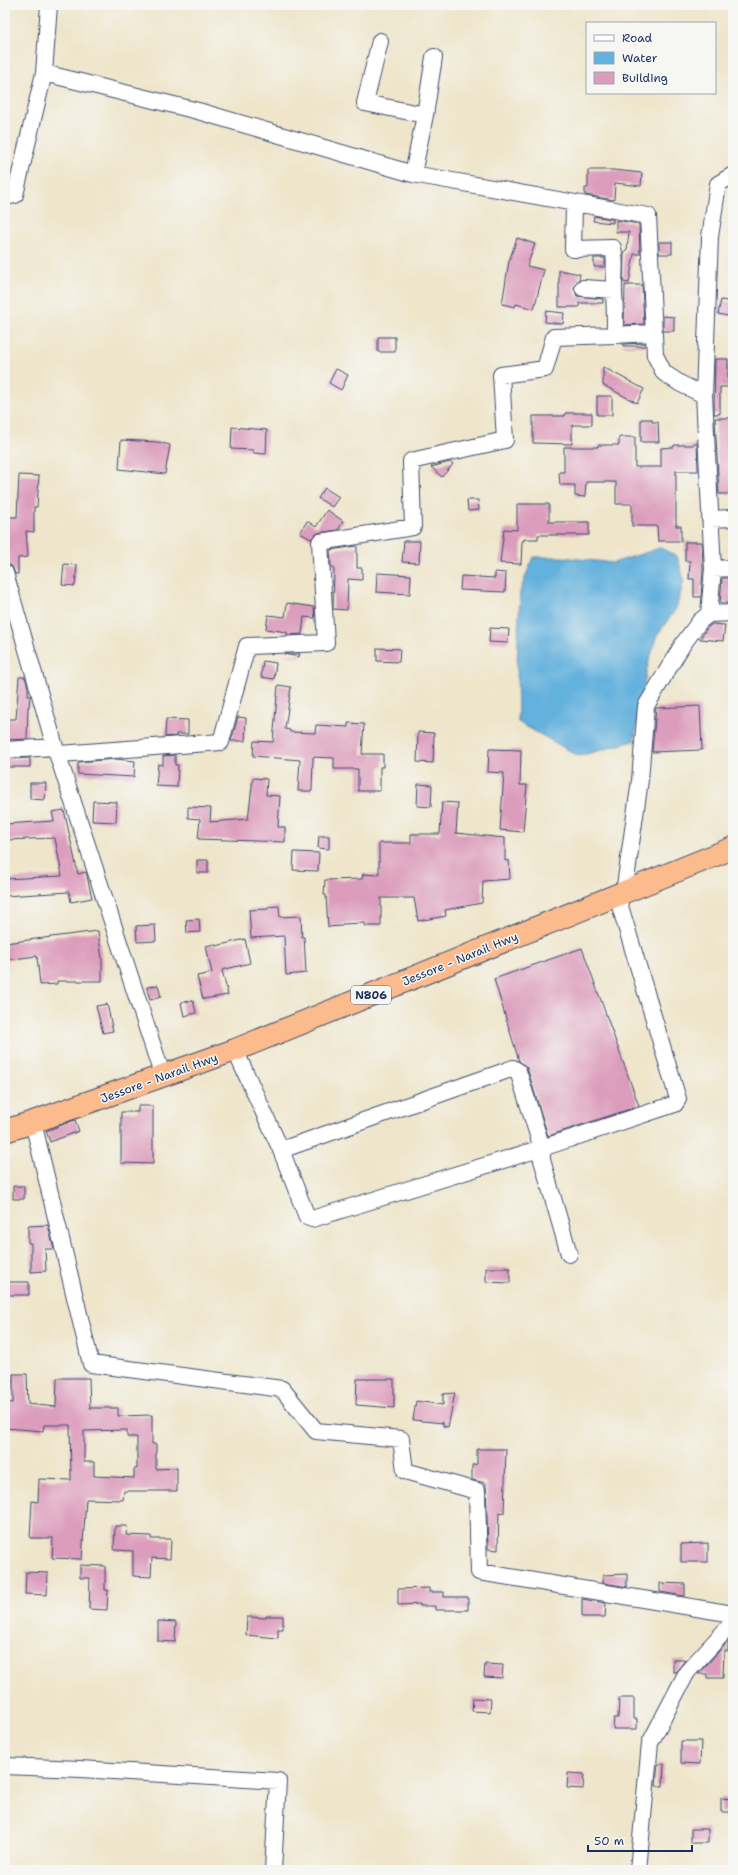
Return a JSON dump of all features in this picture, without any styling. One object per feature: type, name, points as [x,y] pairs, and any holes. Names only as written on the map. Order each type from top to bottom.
[{"type":"highway","name":"Jessore - Narail Hwy","points":[[5,1131],[163,1077],[235,1050],[733,848]]},
{"type":"street","points":[[5,197],[15,195],[44,73],[49,5]]},
{"type":"street","points":[[380,41],[365,102],[425,115]]},
{"type":"street","points":[[413,174],[425,115],[434,57]]},
{"type":"street","points":[[44,73],[198,111],[413,174],[648,216],[655,354],[664,373],[681,384],[704,395]]},
{"type":"street","points":[[709,614],[713,569],[704,395],[710,237],[718,184],[733,175]]},
{"type":"street","points":[[574,206],[573,250],[613,248],[616,260],[614,290],[615,335]]},
{"type":"street","points":[[583,288],[614,290]]},
{"type":"street","points":[[5,750],[58,751],[221,742],[247,646],[326,643],[320,542],[413,527],[412,460],[505,440],[501,374],[545,369],[554,337],[651,333]]},
{"type":"street","points":[[710,519],[733,518]]},
{"type":"street","points":[[713,569],[733,568]]},
{"type":"street","points":[[5,573],[58,751],[163,1077]]},
{"type":"street","points":[[235,1050],[281,1150],[307,1217],[312,1219],[542,1148],[677,1102],[620,895],[640,780],[646,706],[682,644],[700,621],[709,614],[733,613]]},
{"type":"street","points":[[281,1150],[513,1068],[518,1071],[542,1148],[542,1160],[569,1254]]},
{"type":"street","points":[[34,1122],[91,1364],[282,1389],[316,1432],[401,1439],[405,1472],[477,1491],[479,1572],[733,1614]]},
{"type":"street","points":[[638,1870],[650,1743],[687,1672],[733,1622]]},
{"type":"street","points":[[5,1766],[278,1781],[273,1870]]},
{"type":"water","points":[[660,548],[677,556],[684,580],[676,609],[657,635],[647,668],[634,741],[579,756],[518,722],[517,666],[520,592],[533,557],[562,557],[613,563]]},
{"type":"building","points":[[588,170],[613,170],[642,173],[641,186],[615,183],[614,200],[585,195],[585,188],[588,188]]},
{"type":"building","points":[[594,216],[613,219],[613,223],[593,221]]},
{"type":"building","points":[[616,220],[639,224],[640,254],[634,254],[629,283],[623,282],[624,253],[627,250],[629,232],[616,232]]},
{"type":"building","points":[[517,238],[535,244],[527,266],[544,270],[534,309],[516,304],[515,307],[502,304],[509,261]]},
{"type":"building","points":[[659,242],[672,242],[672,254],[659,254]]},
{"type":"building","points":[[594,258],[605,258],[605,267],[594,267]]},
{"type":"building","points":[[559,270],[580,274],[574,287],[577,296],[603,299],[603,303],[579,303],[579,307],[559,307]]},
{"type":"building","points":[[625,285],[642,285],[644,324],[624,325]]},
{"type":"building","points":[[721,300],[733,302],[733,317],[718,314]]},
{"type":"building","points":[[546,311],[564,313],[563,324],[545,322]]},
{"type":"building","points":[[663,316],[674,317],[674,331],[663,331]]},
{"type":"building","points":[[378,337],[395,337],[395,352],[378,352]]},
{"type":"building","points":[[645,343],[645,346],[623,346],[623,344]]},
{"type":"building","points":[[715,359],[728,359],[728,387],[720,387],[720,414],[714,414]]},
{"type":"building","points":[[603,367],[644,389],[637,403],[603,385]]},
{"type":"building","points":[[336,369],[348,375],[341,390],[329,383]]},
{"type":"building","points":[[597,396],[612,396],[612,415],[597,415]]},
{"type":"building","points":[[565,413],[592,413],[592,425],[572,425],[572,444],[533,443],[533,416],[565,416]]},
{"type":"building","points":[[715,418],[731,418],[733,494],[719,494]]},
{"type":"building","points":[[641,419],[652,419],[652,422],[658,422],[659,442],[641,442]]},
{"type":"building","points":[[232,427],[267,430],[266,454],[253,453],[253,450],[231,449]]},
{"type":"building","points":[[619,437],[635,437],[635,467],[661,467],[661,448],[674,447],[674,445],[693,445],[693,443],[697,443],[698,471],[676,471],[676,526],[681,526],[681,541],[658,541],[657,526],[632,526],[632,504],[616,504],[616,482],[586,482],[585,497],[575,496],[575,485],[560,485],[559,472],[564,472],[564,447],[598,447],[598,445],[619,445]]},
{"type":"building","points":[[121,440],[158,442],[170,445],[165,474],[119,469]]},
{"type":"building","points":[[450,462],[453,464],[442,477],[431,467]]},
{"type":"building","points":[[19,475],[39,476],[37,507],[34,507],[34,532],[26,531],[28,557],[18,558],[18,574],[15,574],[12,566],[7,564],[7,559],[5,559],[5,517],[17,517]]},
{"type":"building","points":[[325,488],[339,497],[332,507],[318,498]]},
{"type":"building","points":[[467,500],[478,500],[479,510],[468,511]]},
{"type":"building","points":[[517,504],[549,504],[549,522],[589,522],[589,535],[538,535],[538,539],[524,539],[524,541],[522,541],[521,564],[500,563],[504,529],[517,530]]},
{"type":"building","points":[[327,510],[343,521],[338,530],[318,533],[311,539],[300,533],[307,521],[316,527]]},
{"type":"building","points":[[404,541],[420,541],[419,563],[402,562]]},
{"type":"building","points":[[685,542],[702,542],[703,569],[701,597],[694,597],[694,579],[689,579],[690,561],[685,561]]},
{"type":"building","points":[[357,546],[357,568],[362,568],[362,580],[348,579],[347,610],[333,609],[334,567],[331,567],[330,550]]},
{"type":"building","points":[[64,564],[77,565],[75,586],[62,585]]},
{"type":"building","points":[[495,572],[506,573],[505,592],[460,590],[461,576],[495,578]]},
{"type":"building","points":[[377,573],[411,575],[410,594],[376,592]]},
{"type":"building","points":[[722,578],[730,578],[732,603],[720,603]]},
{"type":"building","points":[[287,603],[314,607],[315,618],[304,617],[302,634],[287,635],[287,632],[266,629],[268,615],[285,617]]},
{"type":"building","points":[[712,624],[725,625],[723,641],[700,639],[707,628]]},
{"type":"building","points":[[490,628],[509,629],[508,643],[489,642]]},
{"type":"building","points":[[377,648],[400,649],[399,662],[377,661]]},
{"type":"building","points":[[284,654],[300,654],[299,657]]},
{"type":"building","points":[[263,661],[276,663],[274,679],[261,677]]},
{"type":"building","points":[[19,677],[25,677],[28,687],[28,696],[30,696],[28,707],[27,739],[5,740],[5,719],[16,719]]},
{"type":"building","points":[[278,685],[291,687],[285,729],[290,730],[290,732],[315,733],[316,725],[348,727],[348,723],[364,724],[362,754],[383,754],[383,767],[380,767],[380,791],[358,791],[358,769],[334,769],[334,758],[313,757],[312,791],[298,791],[300,760],[253,756],[254,741],[273,742]]},
{"type":"building","points":[[700,706],[702,750],[652,752],[656,708]]},
{"type":"building","points":[[238,717],[246,718],[245,741],[231,741]]},
{"type":"building","points":[[166,719],[188,720],[188,734],[176,734],[176,736],[165,737]]},
{"type":"building","points":[[418,732],[434,733],[433,763],[417,762]]},
{"type":"building","points":[[489,749],[521,750],[520,785],[527,785],[523,832],[500,830],[504,773],[488,772]]},
{"type":"building","points":[[175,755],[175,765],[178,765],[177,787],[156,786],[158,764],[163,765],[163,756]]},
{"type":"building","points":[[30,758],[30,767],[5,767],[5,759]]},
{"type":"building","points":[[116,759],[135,761],[134,777],[78,774],[78,762]]},
{"type":"building","points":[[253,778],[267,779],[266,795],[280,796],[278,827],[285,827],[285,842],[198,839],[200,819],[188,818],[188,807],[211,808],[210,822],[248,819]]},
{"type":"building","points":[[30,783],[46,783],[45,800],[30,799]]},
{"type":"building","points":[[418,784],[432,785],[431,807],[417,806]]},
{"type":"building","points":[[93,801],[117,802],[116,822],[92,821]]},
{"type":"building","points":[[442,802],[458,803],[456,833],[505,838],[505,861],[509,860],[510,879],[483,881],[482,903],[445,910],[446,916],[418,921],[414,898],[381,898],[381,926],[365,926],[365,923],[342,924],[342,926],[328,927],[326,895],[324,895],[325,880],[362,879],[363,874],[379,875],[379,843],[411,843],[411,834],[440,834]]},
{"type":"building","points":[[64,810],[78,874],[86,872],[92,898],[71,902],[69,892],[5,896],[5,879],[62,876],[55,838],[5,840],[5,824],[54,821],[52,812]]},
{"type":"building","points":[[319,836],[329,836],[329,849],[318,848]]},
{"type":"building","points":[[294,852],[319,853],[318,871],[293,870]]},
{"type":"building","points":[[197,860],[208,860],[208,873],[197,873]]},
{"type":"building","points":[[279,906],[280,917],[301,916],[306,973],[286,975],[284,936],[251,938],[249,910],[268,909],[268,907]]},
{"type":"building","points":[[199,919],[200,932],[187,933],[186,920]]},
{"type":"building","points":[[155,925],[156,941],[137,942],[136,926]]},
{"type":"building","points":[[98,931],[102,959],[102,981],[57,981],[57,984],[40,985],[37,956],[5,960],[5,943]]},
{"type":"building","points":[[245,939],[250,963],[222,970],[228,995],[203,999],[197,976],[212,973],[206,946],[215,944],[216,946]]},
{"type":"building","points":[[582,948],[639,1106],[548,1136],[527,1068],[519,1061],[494,979]]},
{"type":"building","points":[[158,985],[161,997],[150,1000],[147,987]]},
{"type":"building","points":[[193,1000],[196,1013],[184,1016],[181,1003]]},
{"type":"building","points":[[107,1004],[113,1031],[103,1033],[96,1006]]},
{"type":"building","points":[[138,1106],[153,1106],[153,1164],[121,1163],[121,1112],[138,1112]]},
{"type":"building","points":[[75,1120],[79,1131],[50,1142],[46,1131]]},
{"type":"building","points":[[13,1186],[24,1186],[24,1199],[13,1199]]},
{"type":"building","points":[[48,1225],[54,1249],[45,1249],[46,1271],[31,1272],[31,1243],[28,1243],[28,1226]]},
{"type":"building","points":[[486,1268],[510,1268],[510,1283],[486,1282]]},
{"type":"building","points":[[5,1282],[29,1282],[29,1295],[5,1295]]},
{"type":"building","points":[[13,1374],[27,1374],[28,1404],[56,1407],[57,1378],[89,1378],[90,1408],[118,1408],[118,1416],[152,1415],[152,1444],[156,1444],[156,1469],[177,1468],[177,1491],[124,1491],[123,1500],[86,1499],[82,1559],[52,1558],[53,1538],[30,1538],[32,1501],[38,1502],[39,1479],[71,1480],[70,1425],[44,1425],[43,1431],[5,1428],[5,1402],[13,1403]],"holes":[[[127,1430],[127,1437],[137,1437],[137,1469],[134,1469],[134,1478],[94,1476],[94,1462],[84,1462],[84,1431]]]},
{"type":"building","points":[[357,1379],[394,1379],[394,1408],[356,1405]]},
{"type":"building","points":[[455,1393],[448,1427],[443,1426],[443,1423],[413,1420],[416,1401],[443,1405],[443,1394]]},
{"type":"building","points":[[477,1449],[506,1449],[504,1513],[499,1512],[498,1550],[488,1549],[486,1483],[472,1480],[472,1465],[477,1464]]},
{"type":"building","points":[[115,1526],[127,1526],[126,1535],[151,1536],[151,1539],[171,1539],[170,1559],[152,1558],[151,1577],[133,1576],[133,1551],[114,1550]]},
{"type":"building","points":[[708,1543],[708,1562],[681,1562],[681,1544]]},
{"type":"building","points":[[80,1565],[105,1566],[105,1590],[108,1590],[107,1610],[89,1609],[90,1578],[80,1578]]},
{"type":"building","points":[[26,1572],[48,1573],[47,1595],[25,1594]]},
{"type":"building","points":[[627,1574],[627,1587],[603,1583],[603,1575]]},
{"type":"building","points":[[660,1583],[685,1584],[685,1596],[660,1592]]},
{"type":"building","points":[[429,1588],[429,1592],[444,1592],[444,1597],[468,1597],[468,1610],[435,1610],[435,1606],[420,1606],[420,1604],[398,1605],[398,1589]]},
{"type":"building","points":[[582,1599],[606,1603],[605,1617],[582,1617]]},
{"type":"building","points":[[266,1616],[283,1616],[283,1629],[278,1629],[278,1638],[246,1635],[247,1617],[266,1618]]},
{"type":"building","points":[[158,1621],[176,1622],[175,1642],[158,1641]]},
{"type":"building","points":[[728,1641],[728,1651],[724,1651],[723,1678],[707,1678],[707,1674],[698,1674]]},
{"type":"building","points":[[673,1660],[685,1660],[676,1672],[673,1672]]},
{"type":"building","points":[[485,1664],[503,1665],[502,1678],[484,1677]]},
{"type":"building","points":[[473,1698],[491,1699],[490,1712],[472,1711]]},
{"type":"building","points":[[619,1698],[634,1698],[634,1719],[637,1719],[637,1729],[613,1729],[614,1718],[618,1718]]},
{"type":"building","points":[[681,1741],[701,1741],[700,1764],[681,1763]]},
{"type":"building","points":[[658,1764],[664,1764],[663,1786],[656,1786]]},
{"type":"building","points":[[568,1773],[584,1774],[583,1789],[567,1788]]},
{"type":"building","points":[[721,1798],[733,1799],[733,1812],[721,1812]]},
{"type":"building","points":[[691,1829],[708,1829],[708,1843],[691,1843]]}]
